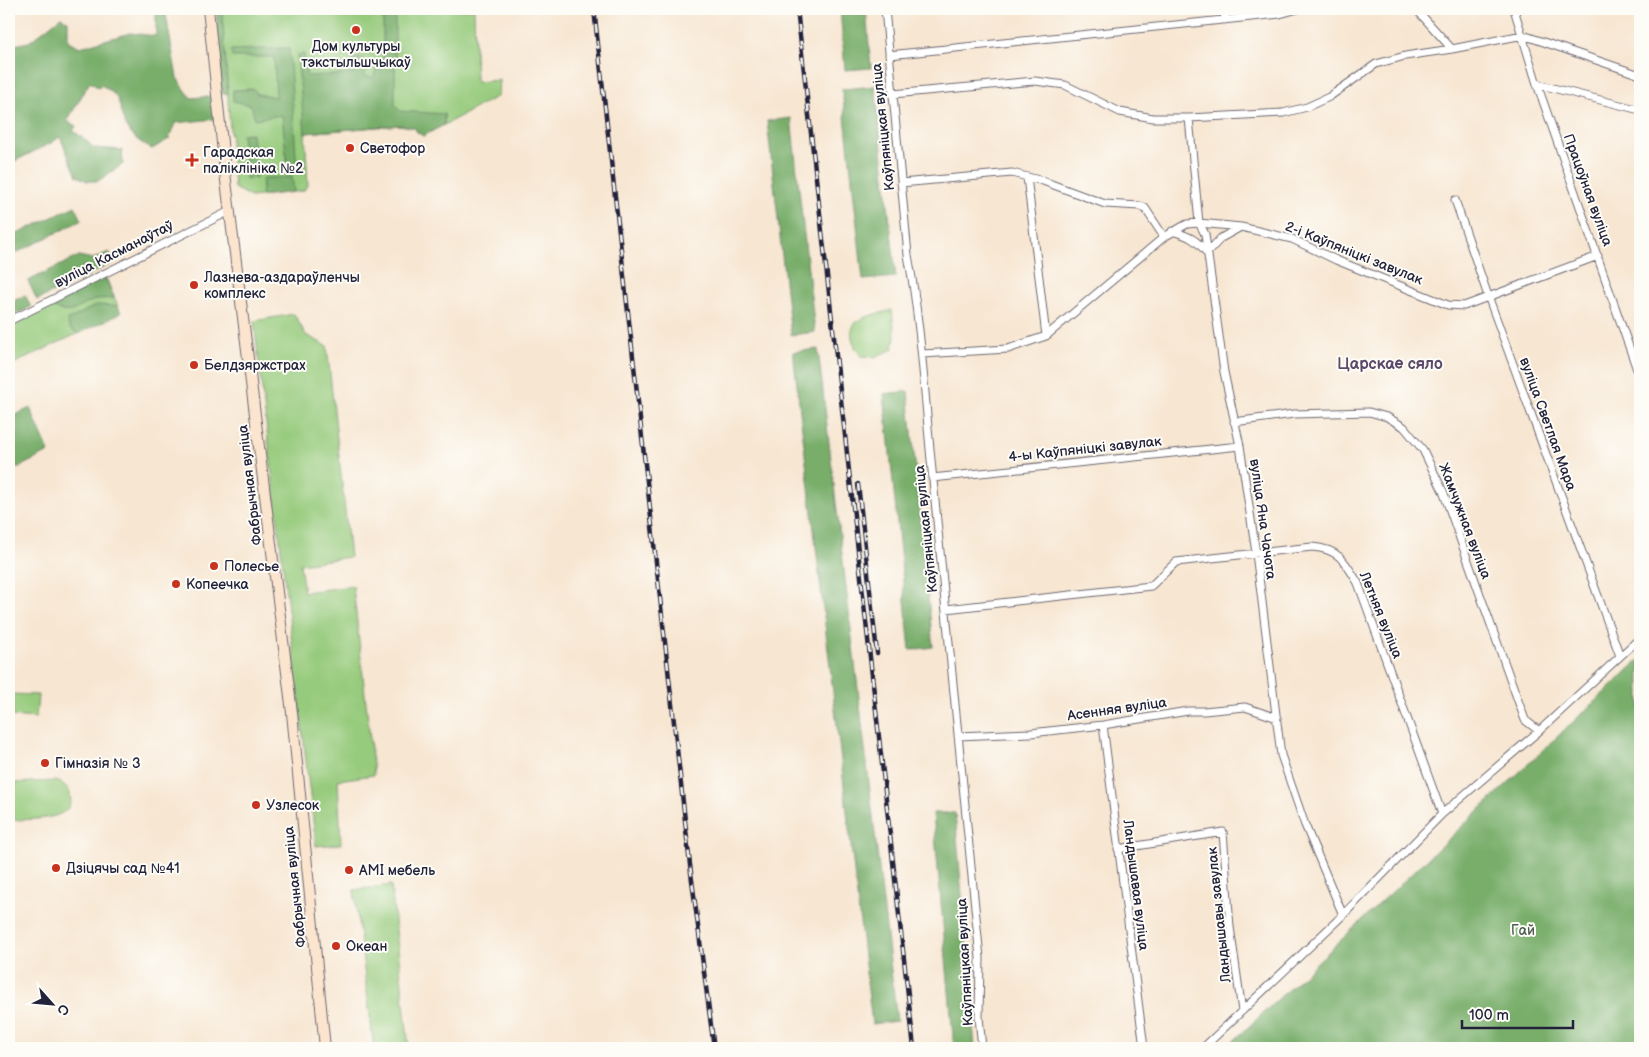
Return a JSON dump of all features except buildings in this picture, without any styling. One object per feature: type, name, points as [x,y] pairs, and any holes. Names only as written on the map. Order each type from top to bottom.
[{"type":"main road","name":"Фабрычная вуліца","points":[[208,9],[230,211],[292,713],[325,1048]]},
{"type":"street","name":"Каўпяніцкая вуліца","points":[[884,9],[908,254],[916,294],[932,478],[980,958],[982,1048]]},
{"type":"street","points":[[1224,9],[1225,20]]},
{"type":"street","points":[[889,55],[1280,14],[1298,9]]},
{"type":"street","points":[[1416,9],[1452,49]]},
{"type":"street","name":"Працоўная вуліца","points":[[1514,9],[1536,84],[1640,378]]},
{"type":"street","points":[[893,94],[1036,81],[1065,85],[1120,112],[1153,118],[1283,113],[1307,107],[1329,97],[1376,64],[1405,56],[1523,35],[1640,75]]},
{"type":"street","points":[[1536,84],[1640,110]]},
{"type":"street","name":"вуліца Яна Чачота","points":[[1189,118],[1199,223],[1205,234],[1224,372],[1240,446],[1256,553],[1281,755],[1305,824],[1343,915]]},
{"type":"street","points":[[901,183],[1012,173],[1027,176],[1105,204],[1145,208],[1164,237]]},
{"type":"street","points":[[1027,176],[1046,336]]},
{"type":"street","name":"вуліца Светлая Мара","points":[[1455,200],[1488,296],[1620,656]]},
{"type":"street","name":"вуліца Касманаўтаў","points":[[9,320],[230,211]]},
{"type":"street","name":"2-і Каўпяніцкі завулак","points":[[922,354],[1008,349],[1046,336],[1164,237],[1187,224],[1199,223],[1241,227],[1292,239],[1336,260],[1448,305],[1464,306],[1598,256]]},
{"type":"street","points":[[1172,231],[1188,236],[1198,242],[1207,253],[1221,238],[1241,227]]},
{"type":"street","name":"Жамчужная вуліца","points":[[1234,422],[1294,414],[1369,412],[1387,417],[1404,427],[1423,450],[1443,491],[1525,720],[1539,731]]},
{"type":"street","name":"4-ы Каўпяніцкі завулак","points":[[932,478],[1240,446]]},
{"type":"street","name":"Летняя вуліца","points":[[946,609],[1151,586],[1176,562],[1312,547],[1326,548],[1338,554],[1358,583],[1442,814]]},
{"type":"street","points":[[1203,1048],[1343,915],[1442,814],[1539,731],[1640,638]]},
{"type":"street","name":"Асенняя вуліца","points":[[958,736],[1031,733],[1103,724],[1188,710],[1204,711],[1246,707],[1277,718]]},
{"type":"street","name":"Ландышавая вуліца","points":[[1103,724],[1144,1048]]},
{"type":"street","name":"Ландышавы завулак","points":[[1118,849],[1223,832],[1230,927],[1242,1012]]},
{"type":"green space","points":[[156,9],[165,9],[177,78],[191,98],[213,96],[215,119],[175,123],[169,139],[152,149],[137,140],[128,130],[114,94],[101,85],[99,88],[90,82],[67,121],[76,126],[73,131],[94,148],[122,150],[123,164],[98,181],[87,181],[77,176],[60,137],[9,164],[9,46],[29,42],[61,17],[68,21],[68,41],[80,47],[130,33],[156,36]]},
{"type":"green space","points":[[216,9],[222,9],[228,94],[222,94]]},
{"type":"green space","points":[[222,9],[474,9],[476,82],[499,80],[498,96],[444,125],[444,114],[400,125],[305,133],[308,185],[303,191],[251,197],[234,188]]},
{"type":"green space","points":[[383,9],[395,9],[395,105],[400,111],[444,114],[444,125],[423,136],[415,128],[400,125],[305,133],[297,55],[304,54],[307,76],[353,74],[353,59],[363,58],[366,77],[374,77],[376,69],[383,60]]},
{"type":"green space","points":[[840,9],[866,9],[871,68],[845,70]]},
{"type":"green space","points":[[289,48],[297,172],[288,173],[282,115],[255,119],[251,105],[233,101],[233,90],[254,89],[257,94],[276,97],[274,57],[232,57],[231,50]]},
{"type":"green space","points":[[875,86],[896,277],[863,280],[842,89]]},
{"type":"green space","points":[[791,118],[815,332],[791,335],[767,121]]},
{"type":"green space","points":[[252,133],[256,178],[246,179],[242,134]]},
{"type":"green space","points":[[292,177],[294,192],[261,196],[263,178]]},
{"type":"green space","points":[[75,206],[82,220],[12,255],[9,248],[9,238]]},
{"type":"green space","points":[[109,252],[115,262],[37,300],[28,281],[79,256],[93,259]]},
{"type":"green space","points":[[106,278],[121,313],[9,366],[9,325]]},
{"type":"green space","points":[[106,278],[114,298],[98,299],[69,311],[57,309],[49,305]]},
{"type":"green space","points":[[25,295],[31,307],[9,317],[9,303]]},
{"type":"green space","points":[[96,305],[118,306],[121,313],[78,334],[70,329],[67,321]]},
{"type":"green space","points":[[892,310],[895,336],[893,349],[875,357],[861,356],[855,347],[852,336],[853,327],[856,322],[865,317]]},
{"type":"green space","points":[[294,314],[306,335],[327,346],[350,557],[300,564],[304,592],[353,586],[374,775],[338,780],[341,844],[316,846],[254,321]]},
{"type":"green space","points":[[818,349],[897,1021],[872,1024],[793,352]]},
{"type":"green space","points":[[908,391],[933,647],[910,650],[884,394]]},
{"type":"green space","points":[[30,408],[49,452],[9,472],[9,418]]},
{"type":"green space","name":"Гай","points":[[1640,659],[1640,1048],[1226,1048]]},
{"type":"green space","points":[[10,694],[38,695],[36,718],[9,716]]},
{"type":"green space","points":[[56,781],[64,785],[69,791],[70,803],[66,810],[48,818],[9,820],[9,783]]},
{"type":"green space","points":[[933,813],[955,813],[975,1048],[954,1048]]},
{"type":"green space","points":[[391,885],[409,1048],[374,1048],[354,890]]},
{"type":"railway","points":[[594,9],[690,865],[714,1048]]},
{"type":"railway","points":[[797,9],[914,1048]]},
{"type":"railway","points":[[858,484],[877,653]]},
{"type":"place","name":"Дом культуры тэкстыльшчыкаў","points":[[356,30]]},
{"type":"place","name":"Светофор","points":[[350,148]]},
{"type":"place","name":"Гарадская паліклініка №2","points":[[192,160]]},
{"type":"place","name":"Лазнева-аздараўленчы комплекс","points":[[194,285]]},
{"type":"place","name":"Белдзяржстрах","points":[[194,365]]},
{"type":"place","name":"Полесье","points":[[214,566]]},
{"type":"place","name":"Копеечка","points":[[176,584]]},
{"type":"place","name":"Гімназія № 3","points":[[45,763]]},
{"type":"place","name":"Узлесок","points":[[256,805]]},
{"type":"place","name":"Дзіцячы сад №41","points":[[56,868]]},
{"type":"place","name":"AMI мебель","points":[[349,870]]},
{"type":"place","name":"Океан","points":[[336,946]]},
{"type":"district","name":"Царскае сяло","points":[[1390,364]]}]
